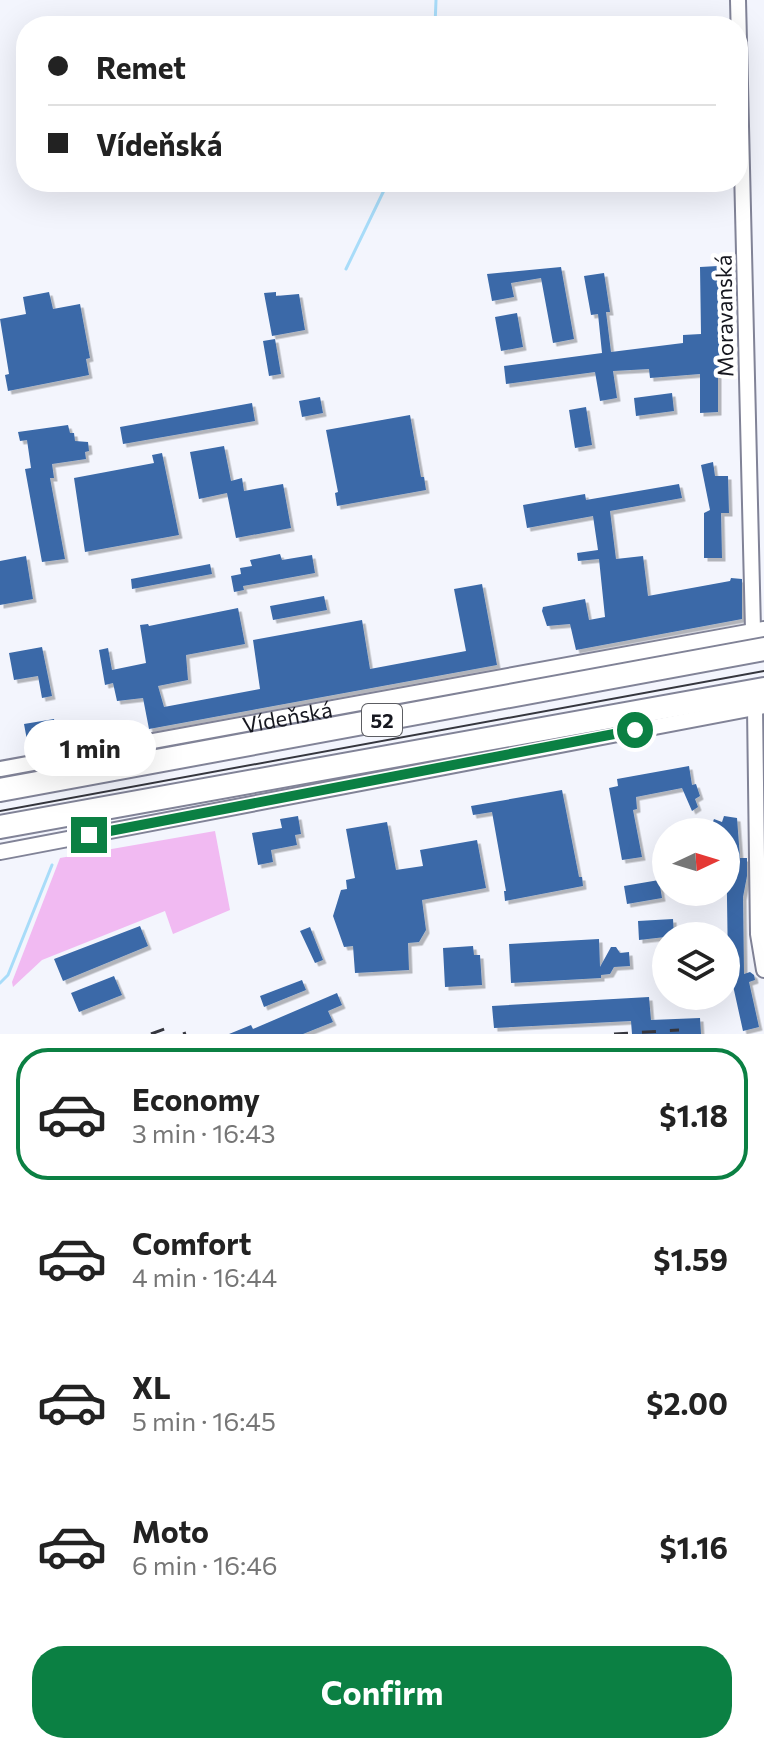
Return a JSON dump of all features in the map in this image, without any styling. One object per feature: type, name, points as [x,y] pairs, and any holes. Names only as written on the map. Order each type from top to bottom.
[{"type":"highway","name":"Vídeňská","points":[[0,790],[760,636]]},
{"type":"highway","name":"52","points":[[0,827],[761,701]]},
{"type":"street","name":"Moravanská","points":[[743,192],[748,415],[760,636]]},
{"type":"street","points":[[748,415],[764,414]]},
{"type":"street","name":"Vídeňská","points":[[0,769],[760,636]]},
{"type":"street","points":[[0,852],[761,701],[758,934],[764,970]]},
{"type":"shaded area","points":[[215,831],[230,910],[173,934],[165,911],[42,960],[13,987],[12,982],[60,858]]},
{"type":"building","points":[[718,266],[722,374],[718,374],[718,412],[700,413],[700,374],[650,378],[649,369],[613,371],[617,398],[600,401],[595,372],[506,384],[504,366],[602,353],[598,314],[591,315],[584,276],[604,273],[610,312],[606,312],[611,352],[683,343],[683,335],[701,334],[700,267]]},
{"type":"building","points":[[561,267],[574,339],[553,343],[541,278],[511,283],[514,297],[492,301],[487,274]]},
{"type":"building","points":[[49,292],[53,309],[80,304],[90,358],[86,359],[89,375],[8,391],[5,375],[9,374],[0,319],[26,314],[23,297]]},
{"type":"building","points":[[276,292],[276,296],[299,294],[305,330],[272,336],[264,293]]},
{"type":"building","points":[[517,313],[523,347],[501,351],[495,317]]},
{"type":"building","points":[[275,339],[281,374],[269,376],[263,341]]},
{"type":"building","points":[[672,393],[674,411],[636,416],[634,398]]},
{"type":"building","points":[[320,397],[323,413],[302,417],[299,401]]},
{"type":"building","points":[[252,403],[255,421],[123,444],[120,427]]},
{"type":"building","points":[[586,407],[592,445],[575,448],[569,410]]},
{"type":"building","points":[[410,415],[426,490],[337,506],[335,493],[338,492],[326,430]]},
{"type":"building","points":[[68,425],[75,441],[88,442],[89,451],[85,452],[86,459],[52,464],[54,478],[50,478],[65,559],[42,562],[25,469],[31,468],[27,440],[20,441],[18,432]]},
{"type":"building","points":[[224,446],[231,481],[242,478],[244,491],[283,484],[291,528],[236,538],[227,493],[199,499],[190,452]]},
{"type":"building","points":[[162,453],[179,535],[85,552],[74,478],[154,463],[152,455]]},
{"type":"building","points":[[713,462],[715,476],[728,476],[729,513],[721,513],[722,558],[704,558],[704,513],[710,510],[701,465]]},
{"type":"building","points":[[679,484],[682,498],[610,511],[616,559],[643,556],[648,596],[730,581],[731,578],[742,579],[742,619],[576,650],[570,624],[547,626],[542,611],[543,607],[585,599],[589,620],[605,617],[599,559],[578,561],[577,553],[598,550],[593,516],[527,528],[523,505],[585,494],[586,500]]},
{"type":"building","points":[[280,554],[282,560],[312,555],[315,573],[243,586],[244,590],[234,592],[231,576],[241,574],[240,568],[252,566],[250,560]]},
{"type":"building","points":[[26,556],[33,599],[0,605],[0,561]]},
{"type":"building","points":[[210,564],[212,574],[132,589],[131,579]]},
{"type":"building","points":[[482,584],[497,665],[149,729],[143,698],[117,701],[113,683],[105,685],[99,650],[108,648],[112,670],[146,663],[140,625],[149,626],[238,608],[245,644],[186,655],[188,680],[158,686],[164,707],[260,689],[253,640],[362,620],[370,669],[466,651],[454,589]]},
{"type":"building","points":[[324,596],[327,610],[273,620],[270,606]]},
{"type":"building","points":[[42,647],[52,696],[42,698],[38,676],[14,680],[9,653]]},
{"type":"building","points":[[54,719],[59,745],[29,751],[24,724]]},
{"type":"building","points":[[689,766],[692,785],[696,784],[700,796],[695,799],[698,807],[692,811],[682,788],[636,797],[637,809],[633,810],[642,857],[622,860],[609,788],[618,786],[617,779]]},
{"type":"building","points":[[562,790],[583,886],[505,901],[506,891],[492,812],[473,815],[471,806]]},
{"type":"building","points":[[298,816],[301,834],[295,835],[297,845],[271,850],[273,862],[258,865],[252,833],[282,828],[280,819]]},
{"type":"building","points":[[387,822],[396,870],[423,866],[420,850],[477,840],[486,888],[422,900],[426,930],[419,942],[408,943],[409,970],[355,973],[353,946],[344,947],[333,916],[341,890],[347,889],[346,880],[355,878],[346,829]]},
{"type":"building","points":[[740,858],[747,858],[743,897],[744,974],[750,972],[754,975],[755,980],[749,982],[759,1027],[743,1031],[738,1010],[740,922],[727,922],[727,906],[740,906]]},
{"type":"building","points":[[652,881],[652,900],[627,904],[624,886]]},
{"type":"building","points":[[673,919],[673,922],[652,922],[652,939],[639,940],[638,921]]},
{"type":"building","points":[[140,926],[148,946],[63,981],[54,959]]},
{"type":"building","points":[[310,927],[323,960],[315,963],[300,931]]},
{"type":"building","points":[[599,939],[600,967],[611,947],[616,947],[620,953],[629,952],[630,966],[614,967],[610,974],[601,975],[601,978],[511,983],[509,944]]},
{"type":"building","points":[[473,946],[474,955],[480,955],[482,985],[445,987],[443,948]]},
{"type":"building","points":[[114,976],[122,995],[79,1012],[71,993]]},
{"type":"building","points":[[302,980],[306,990],[264,1007],[260,996]]},
{"type":"building","points":[[337,993],[342,1005],[328,1011],[333,1022],[303,1034],[229,1034],[251,1025],[253,1029]]},
{"type":"building","points":[[649,997],[651,1020],[700,1018],[701,1034],[632,1034],[631,1021],[494,1028],[492,1006]]},
{"type":"waterway","points":[[435,16],[436,0]]},
{"type":"waterway","points":[[346,269],[383,192]]},
{"type":"waterway","points":[[0,983],[8,975],[52,865]]},
{"type":"tram line","points":[[0,811],[764,671]]},
{"type":"railway","points":[[151,1034],[175,1025]]},
{"type":"railway","points":[[614,1034],[679,1030]]},
{"type":"route","points":[[89,835],[635,730]]}]
